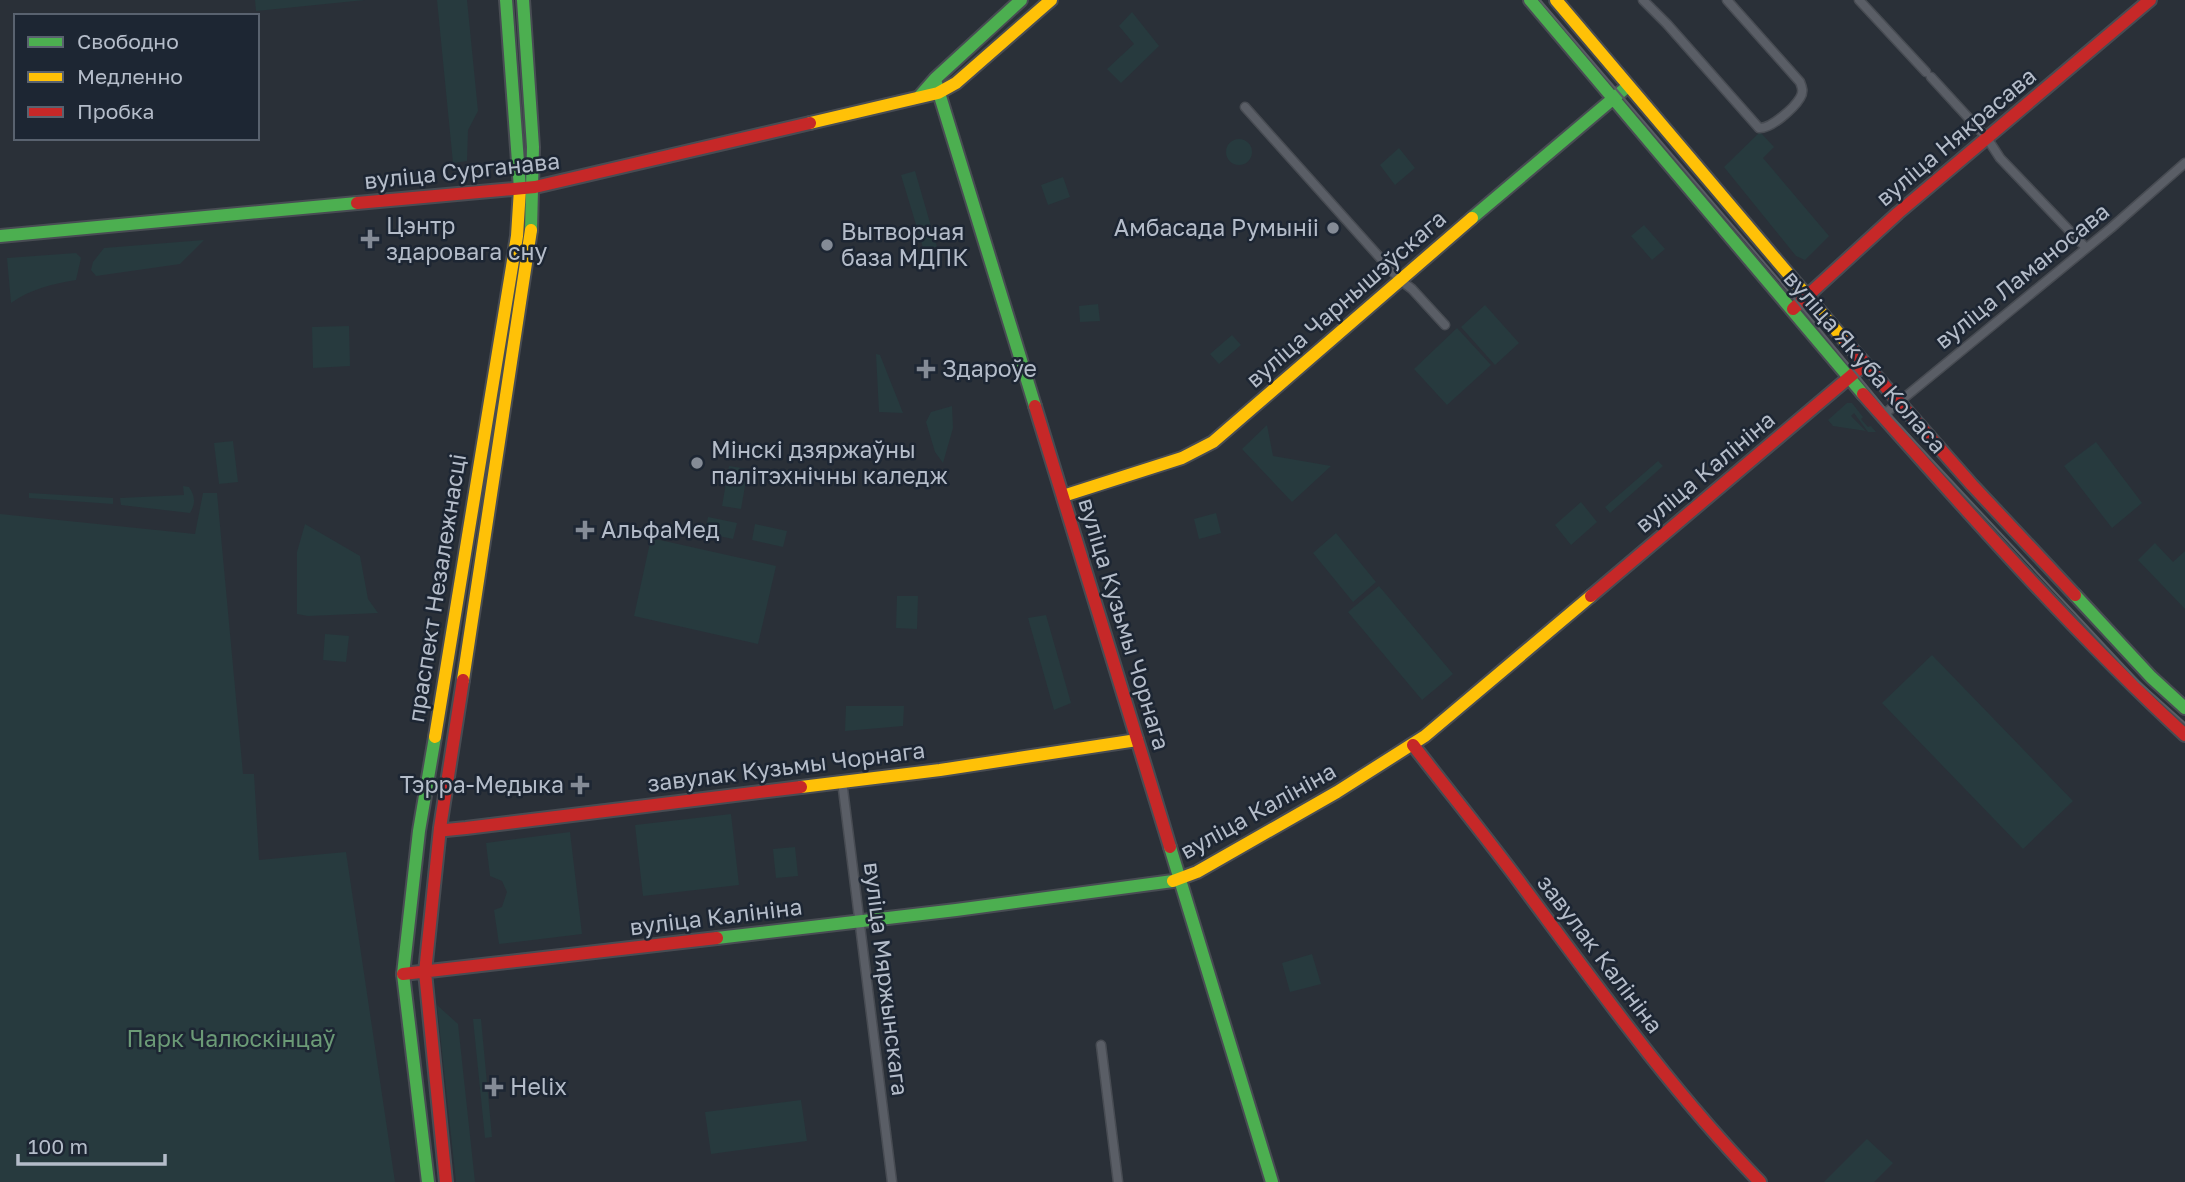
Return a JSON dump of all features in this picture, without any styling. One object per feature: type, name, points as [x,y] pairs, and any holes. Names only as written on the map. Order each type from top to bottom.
[{"type":"main road","name":"праспект Незалежнасці","points":[[428,1182],[403,974],[419,831],[517,236],[520,188],[506,0]]},
{"type":"main road","name":"праспект Незалежнасці","points":[[446,1182],[425,972],[440,828],[531,236],[535,155],[523,0]]},
{"type":"main road","points":[[920,96],[1021,0]]},
{"type":"main road","name":"вуліца Сурганава","points":[[0,236],[535,187],[647,163],[938,93],[956,83],[1051,0]]},
{"type":"main road","name":"вуліца Якуба Коласа","points":[[1530,0],[1849,378],[1961,505],[2137,691],[2185,735]]},
{"type":"main road","name":"вуліца Якуба Коласа","points":[[1556,0],[1865,365],[2151,677],[2185,708]]},
{"type":"main road","name":"вуліца Някрасава","points":[[1793,309],[1869,239],[2150,0]]},
{"type":"main road","name":"вуліца Кузьмы Чорнага","points":[[935,79],[1272,1182]]},
{"type":"main road","name":"вуліца Чарнышэўскага","points":[[1063,496],[1182,458],[1213,442],[1628,86]]},
{"type":"main road","name":"вуліца Калініна","points":[[403,974],[859,921],[1178,880],[1197,872],[1337,792],[1413,745],[1865,365]]},
{"type":"main road","name":"завулак Кузьмы Чорнага","points":[[440,828],[446,830],[842,781],[1137,740]]},
{"type":"main road","name":"завулак Калініна","points":[[1413,745],[1524,887],[1673,1086],[1760,1182]]},
{"type":"street","points":[[1643,0],[1759,128],[1766,128],[1800,99],[1803,90],[1786,65],[1727,0]]},
{"type":"street","points":[[1859,0],[1987,138],[2000,158],[2086,248]]},
{"type":"street","points":[[1245,107],[1400,280],[1412,289],[1445,325]]},
{"type":"street","name":"вуліца Ламаносава","points":[[1882,416],[2185,163]]},
{"type":"street","name":"вуліца Мяржынскага","points":[[842,781],[892,1182]]},
{"type":"street","points":[[1101,1045],[1118,1182]]},
{"type":"green space","points":[[255,0],[365,0],[256,11]]},
{"type":"green space","points":[[437,0],[467,0],[478,111],[468,130],[467,161],[453,163]]},
{"type":"green space","points":[[1132,12],[1159,46],[1121,83],[1107,69],[1134,44],[1119,26]]},
{"type":"green space","points":[[1760,132],[1774,147],[1763,158],[1829,236],[1805,260],[1796,256],[1724,167]]},
{"type":"green space","points":[[1239,139],[1248,143],[1252,152],[1248,161],[1239,165],[1230,161],[1226,152],[1230,143]]},
{"type":"green space","points":[[1399,148],[1415,168],[1395,185],[1380,165]]},
{"type":"green space","points":[[915,171],[937,247],[924,251],[901,175]]},
{"type":"green space","points":[[1063,177],[1070,197],[1048,205],[1041,185]]},
{"type":"green space","points":[[1644,225],[1665,249],[1652,260],[1631,236]]},
{"type":"green space","points":[[204,240],[180,264],[96,276],[91,270],[93,262],[104,248]]},
{"type":"green space","points":[[76,253],[81,258],[76,280],[50,285],[11,303],[7,258]]},
{"type":"green space","points":[[1098,304],[1100,321],[1080,322],[1079,306]]},
{"type":"green space","points":[[1485,305],[1519,343],[1495,365],[1461,327]]},
{"type":"green space","points":[[349,326],[350,366],[313,368],[312,327]]},
{"type":"green space","points":[[1457,328],[1491,365],[1447,405],[1414,369]]},
{"type":"green space","points":[[1232,335],[1241,345],[1219,364],[1210,354]]},
{"type":"green space","points":[[876,354],[880,355],[903,413],[879,412]]},
{"type":"green space","points":[[1847,403],[1852,403],[1863,417],[1861,419],[1876,432],[1868,432],[1854,413],[1851,416],[1866,431],[1833,426],[1828,420]]},
{"type":"green space","points":[[952,406],[953,428],[943,463],[935,452],[926,422],[931,412]]},
{"type":"green space","points":[[1267,425],[1273,456],[1331,466],[1292,502],[1242,449]]},
{"type":"green space","points":[[233,441],[238,482],[219,484],[214,443]]},
{"type":"green space","points":[[2096,442],[2142,503],[2112,528],[2064,466]]},
{"type":"green space","points":[[1658,461],[1663,466],[1610,513],[1605,507]]},
{"type":"green space","points":[[729,466],[748,469],[741,509],[722,506]]},
{"type":"green space","points":[[183,486],[189,487],[194,497],[190,513],[121,505],[120,498],[184,495]]},
{"type":"green space","points":[[29,493],[113,498],[113,504],[29,498]]},
{"type":"green space","name":"Парк Чалюскінцаў","points":[[203,493],[217,493],[243,774],[254,774],[259,860],[346,852],[395,1182],[0,1182],[0,514],[195,534]]},
{"type":"green space","points":[[1581,502],[1597,522],[1571,545],[1555,525]]},
{"type":"green space","points":[[1216,513],[1221,533],[1199,539],[1194,519]]},
{"type":"green space","points":[[708,517],[737,523],[733,539],[705,533]]},
{"type":"green space","points":[[305,524],[360,556],[368,599],[378,613],[308,616],[297,614],[297,552]]},
{"type":"green space","points":[[755,524],[787,531],[783,547],[752,540]]},
{"type":"green space","points":[[1336,533],[1376,582],[1353,602],[1313,553]]},
{"type":"green space","points":[[651,538],[776,566],[758,644],[634,616]]},
{"type":"green space","points":[[2155,543],[2173,562],[2185,551],[2185,609],[2138,560]]},
{"type":"green space","points":[[1379,586],[1453,674],[1422,700],[1348,612]]},
{"type":"green space","points":[[897,596],[918,596],[917,629],[896,628]]},
{"type":"green space","points":[[1046,615],[1071,703],[1054,710],[1028,618]]},
{"type":"green space","points":[[325,634],[349,636],[346,662],[323,660]]},
{"type":"green space","points":[[1932,655],[2073,801],[2023,849],[1882,703]]},
{"type":"green space","points":[[846,706],[904,706],[903,726],[845,731]]},
{"type":"green space","points":[[731,814],[739,885],[643,896],[635,825]]},
{"type":"green space","points":[[570,832],[582,934],[499,944],[494,910],[502,907],[507,892],[502,881],[490,876],[486,843]]},
{"type":"green space","points":[[795,847],[798,876],[776,878],[773,849]]},
{"type":"green space","points":[[1312,954],[1321,984],[1290,992],[1282,963]]},
{"type":"green space","points":[[437,1005],[458,1024],[475,1182],[456,1182]]},
{"type":"green space","points":[[473,1019],[481,1019],[492,1137],[485,1138]]},
{"type":"green space","points":[[801,1100],[807,1141],[711,1154],[705,1112]]},
{"type":"green space","points":[[1867,1139],[1893,1163],[1874,1182],[1824,1182]]},
{"type":"tram line","points":[[1540,0],[1893,418],[2139,682],[2185,723]]},
{"type":"traffic: fast","points":[[506,0],[520,189]]},
{"type":"traffic: fast","points":[[523,0],[533,147],[531,230]]},
{"type":"traffic: fast","points":[[920,96],[1021,0]]},
{"type":"traffic: fast","points":[[1530,0],[1863,394]]},
{"type":"traffic: fast","points":[[936,83],[1035,406]]},
{"type":"traffic: fast","points":[[1472,218],[1628,86]]},
{"type":"traffic: fast","points":[[0,236],[357,203]]},
{"type":"traffic: fast","points":[[2075,595],[2151,677],[2185,708]]},
{"type":"traffic: fast","points":[[428,1182],[403,974],[419,831],[435,737]]},
{"type":"traffic: fast","points":[[1170,847],[1272,1182]]},
{"type":"traffic: fast","points":[[717,938],[1173,881]]},
{"type":"traffic: slow","points":[[810,123],[938,93],[956,83],[1051,0]]},
{"type":"traffic: slow","points":[[1556,0],[1846,342]]},
{"type":"traffic: slow","points":[[435,737],[517,236],[520,189]]},
{"type":"traffic: slow","points":[[1063,496],[1182,458],[1213,442],[1472,218]]},
{"type":"traffic: slow","points":[[463,680],[531,230]]},
{"type":"traffic: slow","points":[[1173,881],[1197,872],[1337,792],[1425,736],[1591,596]]},
{"type":"traffic: slow","points":[[801,787],[940,770],[1137,740]]},
{"type":"traffic: jam","points":[[1793,309],[1898,213],[2150,0]]},
{"type":"traffic: jam","points":[[357,203],[535,187],[810,123]]},
{"type":"traffic: jam","points":[[1846,342],[1972,485],[2075,595]]},
{"type":"traffic: jam","points":[[1591,596],[1865,364]]},
{"type":"traffic: jam","points":[[1863,394],[2060,612],[2185,735]]},
{"type":"traffic: jam","points":[[1035,406],[1170,847]]},
{"type":"traffic: jam","points":[[446,1182],[425,972],[440,828],[463,680]]},
{"type":"traffic: jam","points":[[1413,745],[1637,1039],[1697,1112],[1760,1182]]},
{"type":"traffic: jam","points":[[440,828],[466,828],[801,787]]},
{"type":"traffic: jam","points":[[403,974],[717,938]]},
{"type":"place","name":"Амбасада Румыніі","points":[[1333,228]]},
{"type":"place","name":"Цэнтр здаровага сну","points":[[370,239]]},
{"type":"place","name":"Вытворчая база МДПК","points":[[827,245]]},
{"type":"place","name":"Здароўе","points":[[926,369]]},
{"type":"place","name":"Мінскі дзяржаўны палітэхнічны каледж","points":[[697,463]]},
{"type":"place","name":"АльфаМед","points":[[585,530]]},
{"type":"place","name":"Тэрра-Медыка","points":[[580,785]]},
{"type":"place","name":"Helix","points":[[494,1087]]}]
